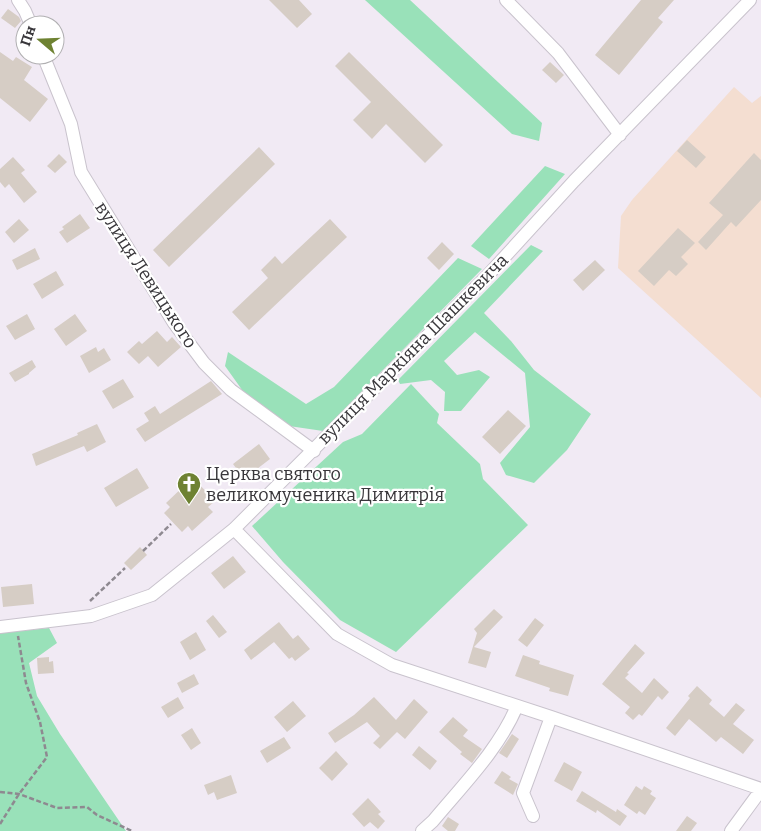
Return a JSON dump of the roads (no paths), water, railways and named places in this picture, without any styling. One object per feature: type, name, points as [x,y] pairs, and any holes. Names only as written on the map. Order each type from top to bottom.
[{"type":"street","points":[[18,0],[27,15]]},
{"type":"street","points":[[506,0],[558,53],[620,135]]},
{"type":"street","name":"вулиця Маркіяна Шашкевича","points":[[0,627],[91,616],[152,595],[234,529],[489,274],[574,181],[750,0]]},
{"type":"street","name":"вулиця Левицького","points":[[47,65],[71,124],[81,172],[174,323],[204,363],[231,390],[314,451]]},
{"type":"street","points":[[234,529],[338,634],[392,665],[761,789],[731,831]]},
{"type":"street","points":[[422,831],[433,821],[494,747],[512,718],[517,706]]},
{"type":"street","points":[[533,816],[523,793],[551,717]]},
{"type":"place","name":"Церква святого великомученика Димитрія","points":[[189,505]]}]
